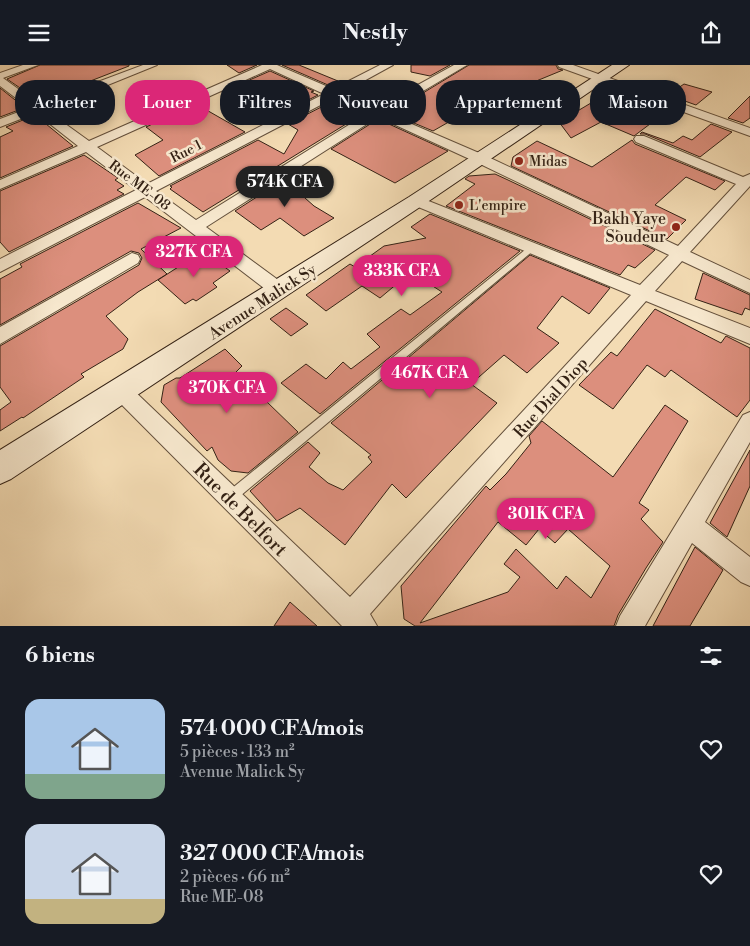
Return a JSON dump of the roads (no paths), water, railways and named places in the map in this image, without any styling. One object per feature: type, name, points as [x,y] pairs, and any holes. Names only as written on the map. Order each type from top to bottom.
[{"type":"main road","name":"Avenue Malick Sy","points":[[0,468],[279,290],[622,65]]},
{"type":"street","points":[[0,76],[33,65]]},
{"type":"street","points":[[113,80],[152,65]]},
{"type":"street","points":[[0,185],[270,65],[320,88]]},
{"type":"street","name":"Rue 1","points":[[360,80],[388,65]]},
{"type":"street","points":[[426,85],[462,65]]},
{"type":"street","points":[[563,65],[750,132]]},
{"type":"street","name":"Rue ME-08","points":[[0,81],[15,92]]},
{"type":"street","name":"Rue 1","points":[[0,267],[146,189],[320,101]]},
{"type":"street","points":[[0,123],[15,117]]},
{"type":"street","name":"Rue ME-08","points":[[60,125],[279,290]]},
{"type":"street","points":[[195,227],[302,157],[357,125]]},
{"type":"street","points":[[404,125],[481,159],[750,287]]},
{"type":"street","points":[[640,139],[745,189]]},
{"type":"street","name":"Rue Dial Diop","points":[[357,621],[643,293],[680,253],[745,189]]},
{"type":"street","points":[[416,201],[750,336]]},
{"type":"street","points":[[0,336],[132,259]]},
{"type":"street","name":"Rue de Belfort","points":[[121,391],[357,621]]},
{"type":"street","points":[[630,626],[749,428]]},
{"type":"street","points":[[689,525],[750,573]]},
{"type":"lane","points":[[229,498],[531,248]]},
{"type":"place","name":"Midas","points":[[519,161]]},
{"type":"place","name":"L'empire","points":[[459,205]]},
{"type":"place","name":"Bakh Yaye Soudeur","points":[[676,227]]}]
